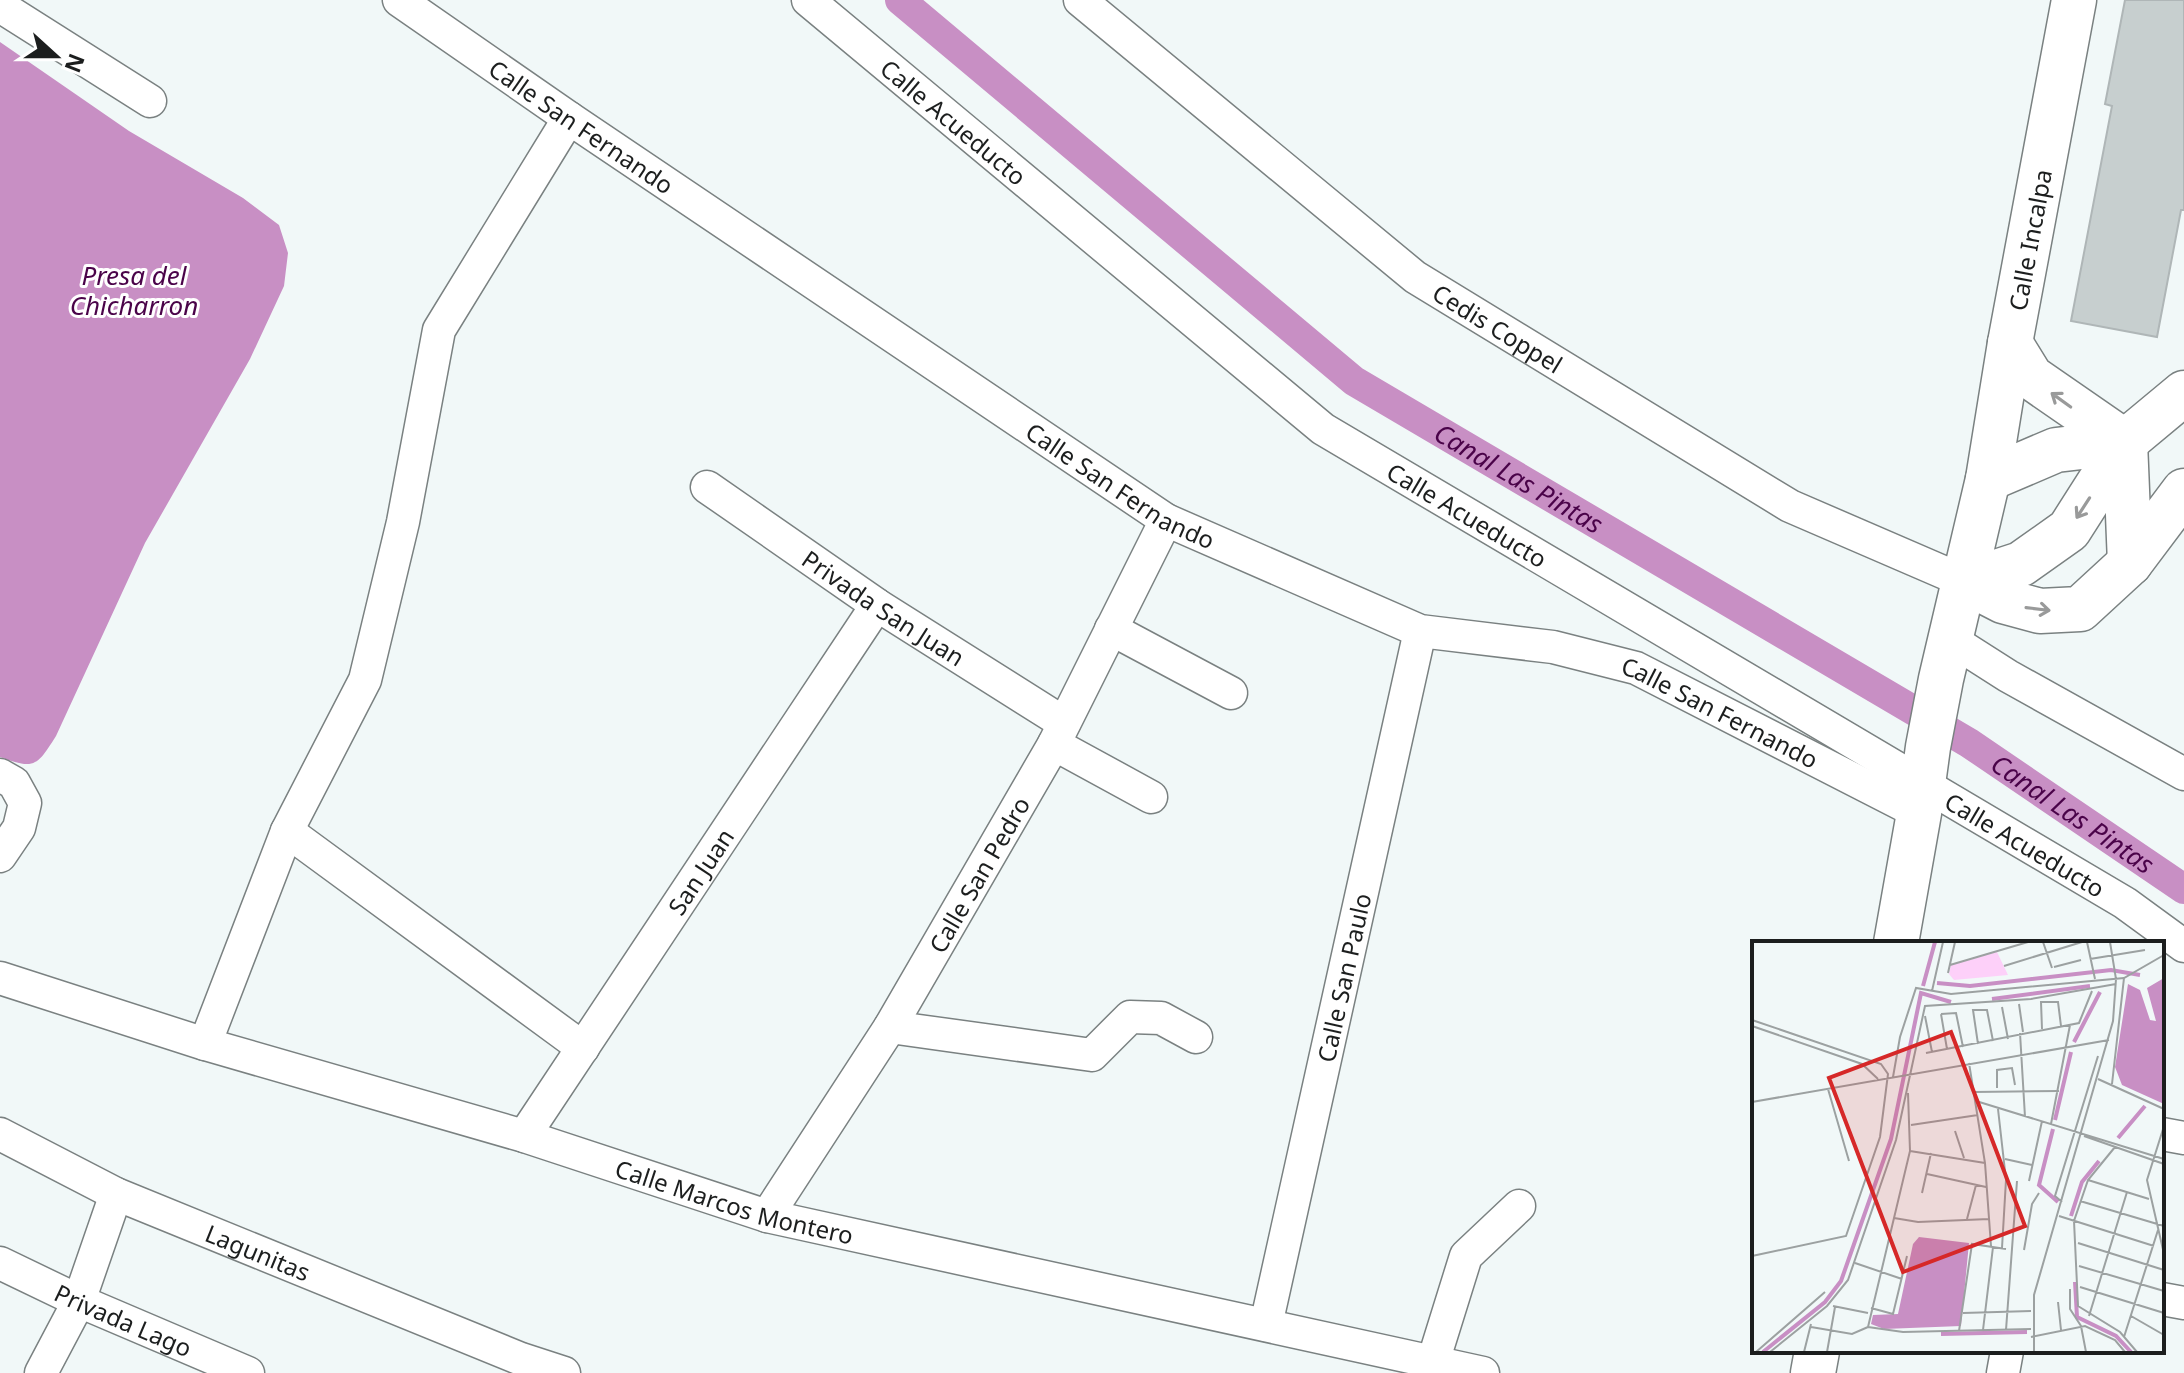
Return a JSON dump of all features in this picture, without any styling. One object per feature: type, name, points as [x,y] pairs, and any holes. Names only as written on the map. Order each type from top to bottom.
[{"type":"street","name":"Calle San Fernando","points":[[399,0],[1166,520],[1420,631],[1553,647],[1636,668],[1923,781]]},
{"type":"street","name":"Calle Acueducto","points":[[808,0],[1323,429],[1923,781],[2125,903],[2184,946]]},
{"type":"street","name":"Cedis Coppel","points":[[1080,0],[1415,277],[1790,506],[1966,582]]},
{"type":"street","name":"Calle Incalpa","points":[[1966,582],[1988,479],[2074,0]]},
{"type":"street","points":[[0,6],[150,101]]},
{"type":"street","points":[[205,1044],[287,831],[365,680],[403,522],[439,330],[569,118]]},
{"type":"street","points":[[2010,343],[2031,377],[2125,442]]},
{"type":"street","points":[[1966,582],[2021,564],[2069,530],[2125,442],[2184,393]]},
{"type":"street","points":[[1988,479],[2056,450],[2125,442]]},
{"type":"street","points":[[2125,442],[2130,563]]},
{"type":"street","name":"Privada San Juan","points":[[707,487],[1151,797]]},
{"type":"street","points":[[1966,582],[2003,601],[2040,611],[2080,609],[2130,563],[2184,491]]},
{"type":"street","name":"Calle San Pedro","points":[[767,1216],[890,1027],[1059,734],[1166,520]]},
{"type":"street","points":[[1896,941],[1946,659],[1966,582]]},
{"type":"street","name":"San Juan","points":[[524,1136],[877,605]]},
{"type":"street","points":[[1111,629],[1231,693]]},
{"type":"street","name":"Calle San Paulo","points":[[1266,1325],[1420,631]]},
{"type":"street","points":[[1946,659],[2008,676],[2184,774]]},
{"type":"street","points":[[0,775],[14,783],[25,803],[19,828],[0,856]]},
{"type":"street","points":[[287,831],[583,1048]]},
{"type":"street","name":"Calle Marcos Montero","points":[[0,978],[205,1044],[524,1136],[767,1216],[1266,1325],[1414,1364],[1483,1373]]},
{"type":"street","points":[[890,1027],[1092,1055],[1130,1017],[1161,1018],[1196,1037]]},
{"type":"street","name":"Lagunitas","points":[[0,1134],[116,1194],[518,1366],[564,1373]]},
{"type":"street","points":[[2164,1134],[2184,1138]]},
{"type":"street","points":[[41,1373],[79,1301],[116,1194]]},
{"type":"street","points":[[1414,1364],[1466,1256],[1519,1206]]},
{"type":"street","name":"Privada Lago","points":[[0,1263],[79,1301],[248,1373]]},
{"type":"street","points":[[2164,1299],[2184,1303]]},
{"type":"street","points":[[1813,1373],[1817,1353]]},
{"type":"street","points":[[2003,1373],[2007,1353]]},
{"type":"water","name":"Presa del Chicharron","points":[[0,42],[129,131],[243,198],[279,225],[288,253],[284,286],[250,359],[145,543],[56,736],[39,759],[28,764],[0,757]]},
{"type":"building","points":[[2125,0],[2184,0],[2184,210],[2181,210],[2157,337],[2071,321],[2112,106],[2105,104]]},
{"type":"waterway","name":"Canal Las Pintas","points":[[900,0],[1354,381],[1969,743],[2184,889]]}]
